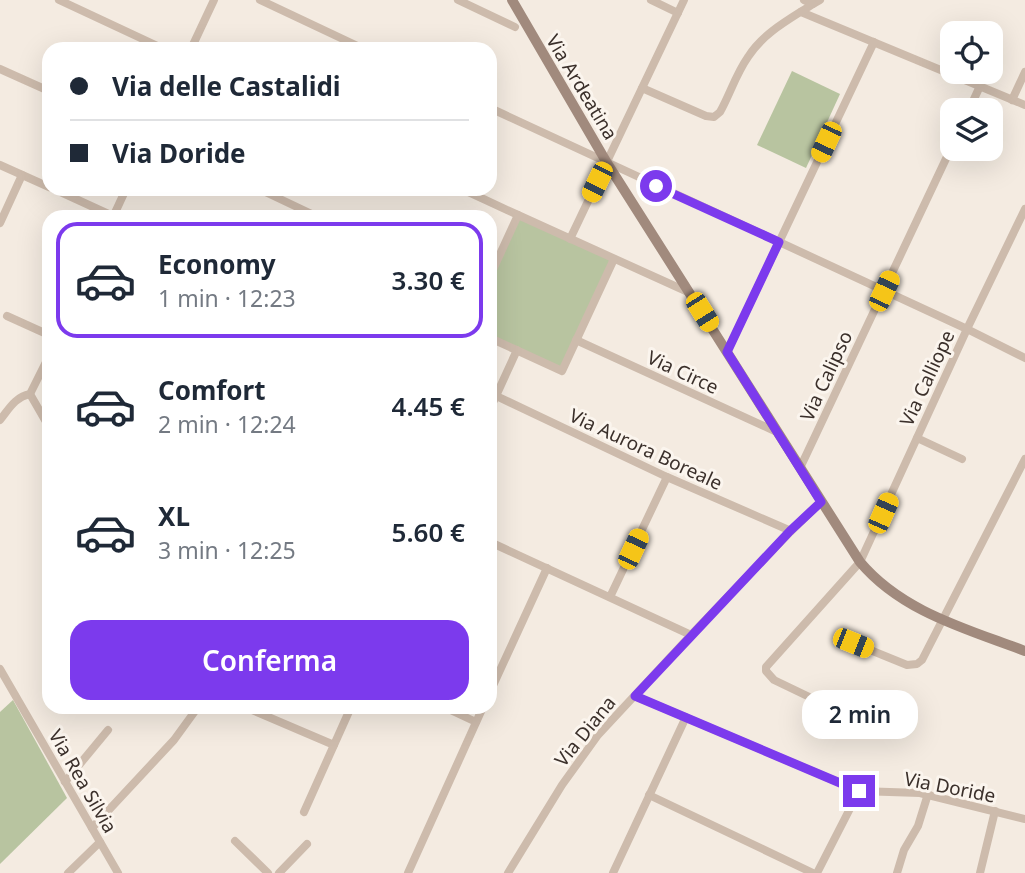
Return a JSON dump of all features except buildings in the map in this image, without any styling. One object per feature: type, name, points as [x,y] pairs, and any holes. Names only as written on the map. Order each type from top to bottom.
[{"type":"main road","name":"Via Ardeatina","points":[[512,0],[607,163],[860,562],[898,596],[943,620],[1025,651]]},
{"type":"street","points":[[59,0],[149,42]]},
{"type":"street","points":[[194,42],[215,0]]},
{"type":"street","points":[[260,0],[349,42]]},
{"type":"street","points":[[458,0],[515,27]]},
{"type":"street","points":[[651,0],[678,13]]},
{"type":"street","points":[[570,239],[684,0]]},
{"type":"street","points":[[642,88],[704,116],[714,117],[722,110],[752,51],[768,34],[801,12],[812,1]]},
{"type":"street","points":[[801,12],[1025,105]]},
{"type":"street","points":[[727,352],[874,42]]},
{"type":"street","points":[[0,69],[42,88]]},
{"type":"street","points":[[1012,100],[1025,72]]},
{"type":"street","points":[[974,98],[980,86]]},
{"type":"street","points":[[497,111],[1025,358]]},
{"type":"street","name":"Via Calipso","points":[[800,468],[945,161]]},
{"type":"street","points":[[0,164],[42,184]]},
{"type":"street","points":[[0,223],[22,175]]},
{"type":"street","points":[[68,196],[98,210]]},
{"type":"street","points":[[274,196],[303,210]]},
{"type":"street","points":[[477,196],[690,293]]},
{"type":"street","name":"Via Calliope","points":[[851,717],[774,680],[766,670],[770,661],[860,562],[1025,209]]},
{"type":"street","points":[[497,261],[518,215]]},
{"type":"street","points":[[497,341],[562,370],[614,259]]},
{"type":"street","points":[[3,314],[42,332]]},
{"type":"street","name":"Via Circe","points":[[576,340],[778,433]]},
{"type":"street","points":[[497,387],[517,350]]},
{"type":"street","points":[[0,420],[17,400],[30,394],[42,370]]},
{"type":"street","points":[[30,394],[42,414]]},
{"type":"street","name":"Via Aurora Boreale","points":[[497,396],[667,477],[790,531]]},
{"type":"street","points":[[917,438],[962,459]]},
{"type":"street","points":[[853,643],[904,664],[918,664],[924,658],[1025,459]]},
{"type":"street","points":[[610,597],[667,477]]},
{"type":"street","name":"Via Diana","points":[[508,873],[579,760],[606,726],[790,531],[821,502]]},
{"type":"street","points":[[497,545],[691,635]]},
{"type":"street","points":[[497,677],[547,568]]},
{"type":"street","name":"Via Rea Silvia","points":[[0,669],[117,873]]},
{"type":"street","name":"Via Doride","points":[[635,696],[859,791],[928,794],[1025,819]]},
{"type":"street","points":[[92,828],[174,740],[193,714]]},
{"type":"street","points":[[261,714],[334,745]]},
{"type":"street","points":[[303,812],[348,714]]},
{"type":"street","points":[[459,714],[476,722]]},
{"type":"street","points":[[408,873],[480,714]]},
{"type":"street","points":[[614,873],[686,717]]},
{"type":"street","points":[[65,782],[108,730]]},
{"type":"street","points":[[649,795],[815,873],[859,791]]},
{"type":"street","points":[[897,873],[928,794]]},
{"type":"street","points":[[980,873],[995,811]]},
{"type":"street","points":[[235,841],[268,873]]},
{"type":"street","points":[[68,873],[100,842]]},
{"type":"street","points":[[279,873],[307,844]]},
{"type":"green space","points":[[792,71],[840,94],[806,168],[757,145]]},
{"type":"green space","points":[[518,215],[613,259],[562,371],[497,341],[497,262]]},
{"type":"green space","points":[[13,700],[67,798],[0,864],[0,712]]},
{"type":"route","points":[[656,186],[779,242],[727,352],[821,502],[790,531],[635,696],[859,791]]}]
